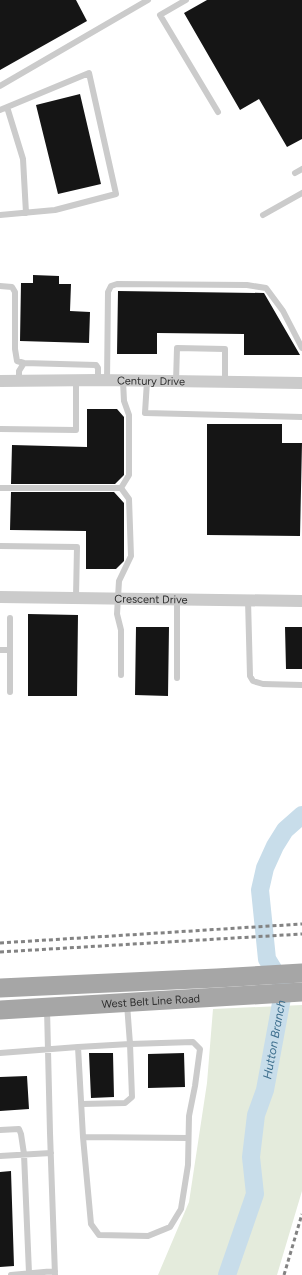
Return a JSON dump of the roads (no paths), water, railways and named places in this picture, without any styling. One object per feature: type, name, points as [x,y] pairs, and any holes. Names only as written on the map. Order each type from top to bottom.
[{"type":"main road","name":"West Belt Line Road","points":[[0,988],[302,973]]},
{"type":"main road","points":[[47,986],[47,1007]]},
{"type":"main road","name":"West Belt Line Road","points":[[0,1010],[302,992]]},
{"type":"street","name":"Century Drive","points":[[0,381],[103,380],[302,383]]},
{"type":"street","name":"Crescent Drive","points":[[0,597],[302,600]]},
{"type":"lane","points":[[132,0],[136,7]]},
{"type":"lane","points":[[0,86],[148,0]]},
{"type":"lane","points":[[186,0],[160,15],[218,112]]},
{"type":"lane","points":[[0,110],[89,73],[116,194],[55,210],[0,215]]},
{"type":"lane","points":[[7,107],[23,159],[26,213]]},
{"type":"lane","points":[[295,173],[302,169]]},
{"type":"lane","points":[[262,216],[302,193]]},
{"type":"lane","points":[[103,380],[108,292],[111,286],[117,284],[247,285],[266,288],[283,311],[302,348]]},
{"type":"lane","points":[[0,286],[12,287],[15,292],[15,349],[17,361],[24,364],[96,365],[103,380]]},
{"type":"lane","points":[[176,382],[177,348],[225,349],[225,382]]},
{"type":"lane","points":[[19,381],[19,371],[24,364]]},
{"type":"lane","points":[[0,429],[76,430],[76,381]]},
{"type":"lane","points":[[121,488],[129,475],[129,415],[124,401],[123,381]]},
{"type":"lane","points":[[147,381],[145,413],[302,417]]},
{"type":"lane","points":[[0,488],[121,488]]},
{"type":"lane","points":[[121,488],[129,499],[131,556],[120,582],[118,598],[117,614],[121,630],[121,676]]},
{"type":"lane","points":[[0,546],[77,547],[76,597]]},
{"type":"lane","points":[[177,599],[178,678]]},
{"type":"lane","points":[[248,600],[250,676],[254,682],[263,684],[302,685]]},
{"type":"lane","points":[[10,618],[10,692]]},
{"type":"lane","points":[[0,650],[10,650]]},
{"type":"lane","points":[[82,1104],[125,1103],[132,1097],[127,1002]]},
{"type":"lane","points":[[12,1275],[29,1273],[55,1273],[47,1007]]},
{"type":"lane","points":[[0,1053],[48,1049],[78,1047],[130,1044],[193,1042],[200,1049],[195,1086],[188,1116],[188,1165],[181,1209],[170,1227],[148,1236],[98,1235],[91,1224],[83,1137],[78,1047]]},
{"type":"lane","points":[[0,1130],[19,1129],[21,1134],[24,1154],[29,1273]]},
{"type":"lane","points":[[83,1137],[188,1138]]},
{"type":"lane","points":[[0,1156],[51,1153]]},
{"type":"waterway","name":"Hutton Branch","points":[[227,1275],[255,1194],[251,1157],[256,1115],[265,1090],[284,987],[267,959],[260,890],[265,868],[275,846],[285,830],[302,815]]},
{"type":"railway","points":[[0,943],[302,924]]},
{"type":"railway","points":[[0,952],[302,934]]},
{"type":"railway","points":[[284,1275],[302,1214]]}]
